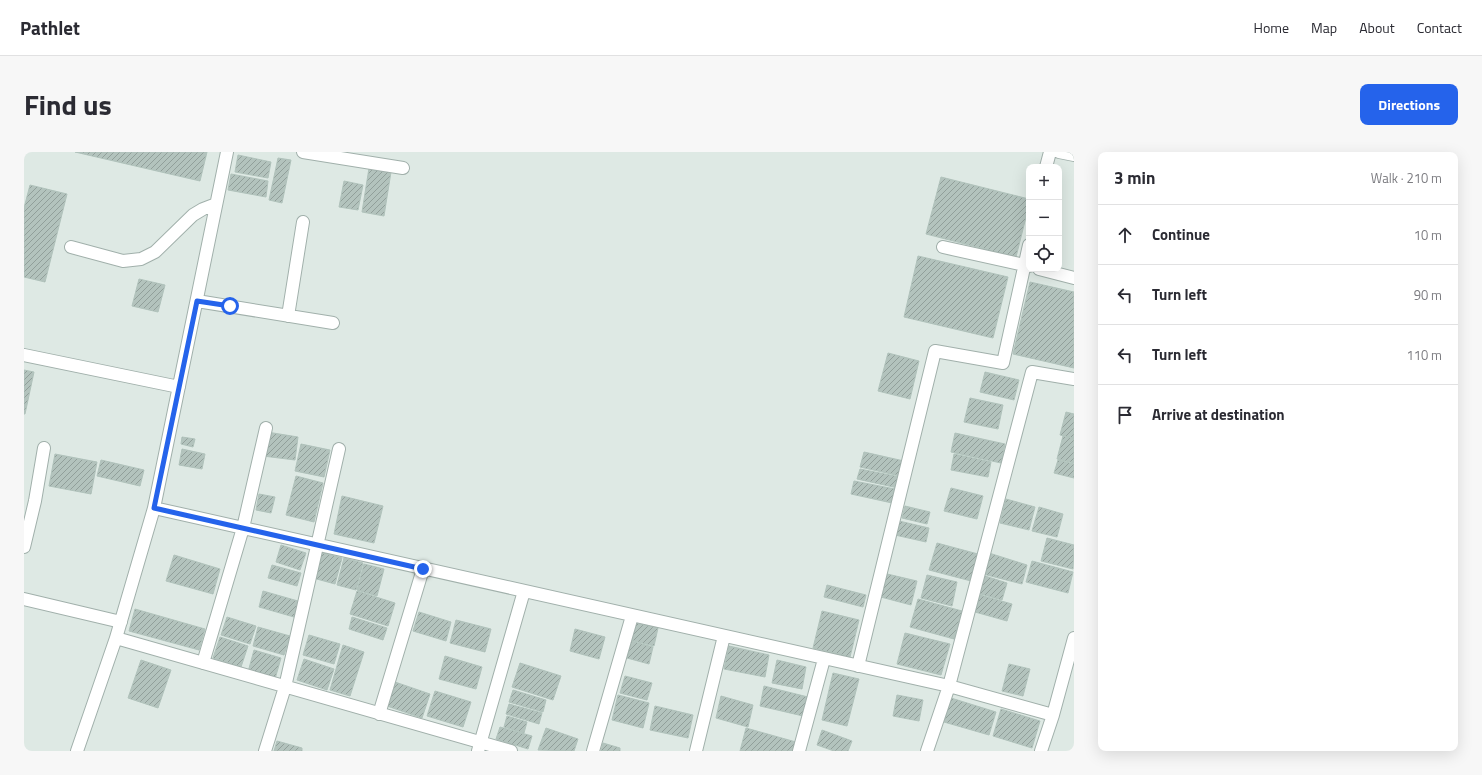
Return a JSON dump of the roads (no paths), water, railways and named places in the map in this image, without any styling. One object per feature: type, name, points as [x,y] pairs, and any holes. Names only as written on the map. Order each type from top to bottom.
[{"type":"street","points":[[77,751],[116,638],[154,508],[227,152]]},
{"type":"street","points":[[303,152],[403,168]]},
{"type":"street","points":[[1047,164],[1050,152]]},
{"type":"street","points":[[1060,152],[1074,154]]},
{"type":"street","points":[[71,247],[124,261],[141,259],[155,252],[193,215],[216,204]]},
{"type":"street","points":[[288,316],[303,222]]},
{"type":"street","points":[[943,247],[1026,266]]},
{"type":"street","points":[[858,666],[935,351],[1002,363],[1026,270]]},
{"type":"street","points":[[1051,272],[1074,278]]},
{"type":"street","points":[[197,301],[333,323]]},
{"type":"street","points":[[24,355],[179,386]]},
{"type":"street","points":[[927,751],[949,686],[1032,372],[1074,380]]},
{"type":"street","points":[[203,663],[243,528],[266,428]]},
{"type":"street","points":[[24,547],[35,501],[44,448]]},
{"type":"street","points":[[265,751],[285,686],[339,449]]},
{"type":"street","points":[[154,508],[949,686],[1053,715]]},
{"type":"street","points":[[380,714],[423,569]]},
{"type":"street","points":[[480,747],[524,591]]},
{"type":"street","points":[[24,599],[121,622]]},
{"type":"street","points":[[593,751],[632,616]]},
{"type":"street","points":[[696,751],[724,636]]},
{"type":"street","points":[[116,638],[380,714],[480,747],[511,751]]},
{"type":"street","points":[[1041,751],[1053,715],[1074,638]]},
{"type":"street","points":[[799,751],[824,659]]}]
